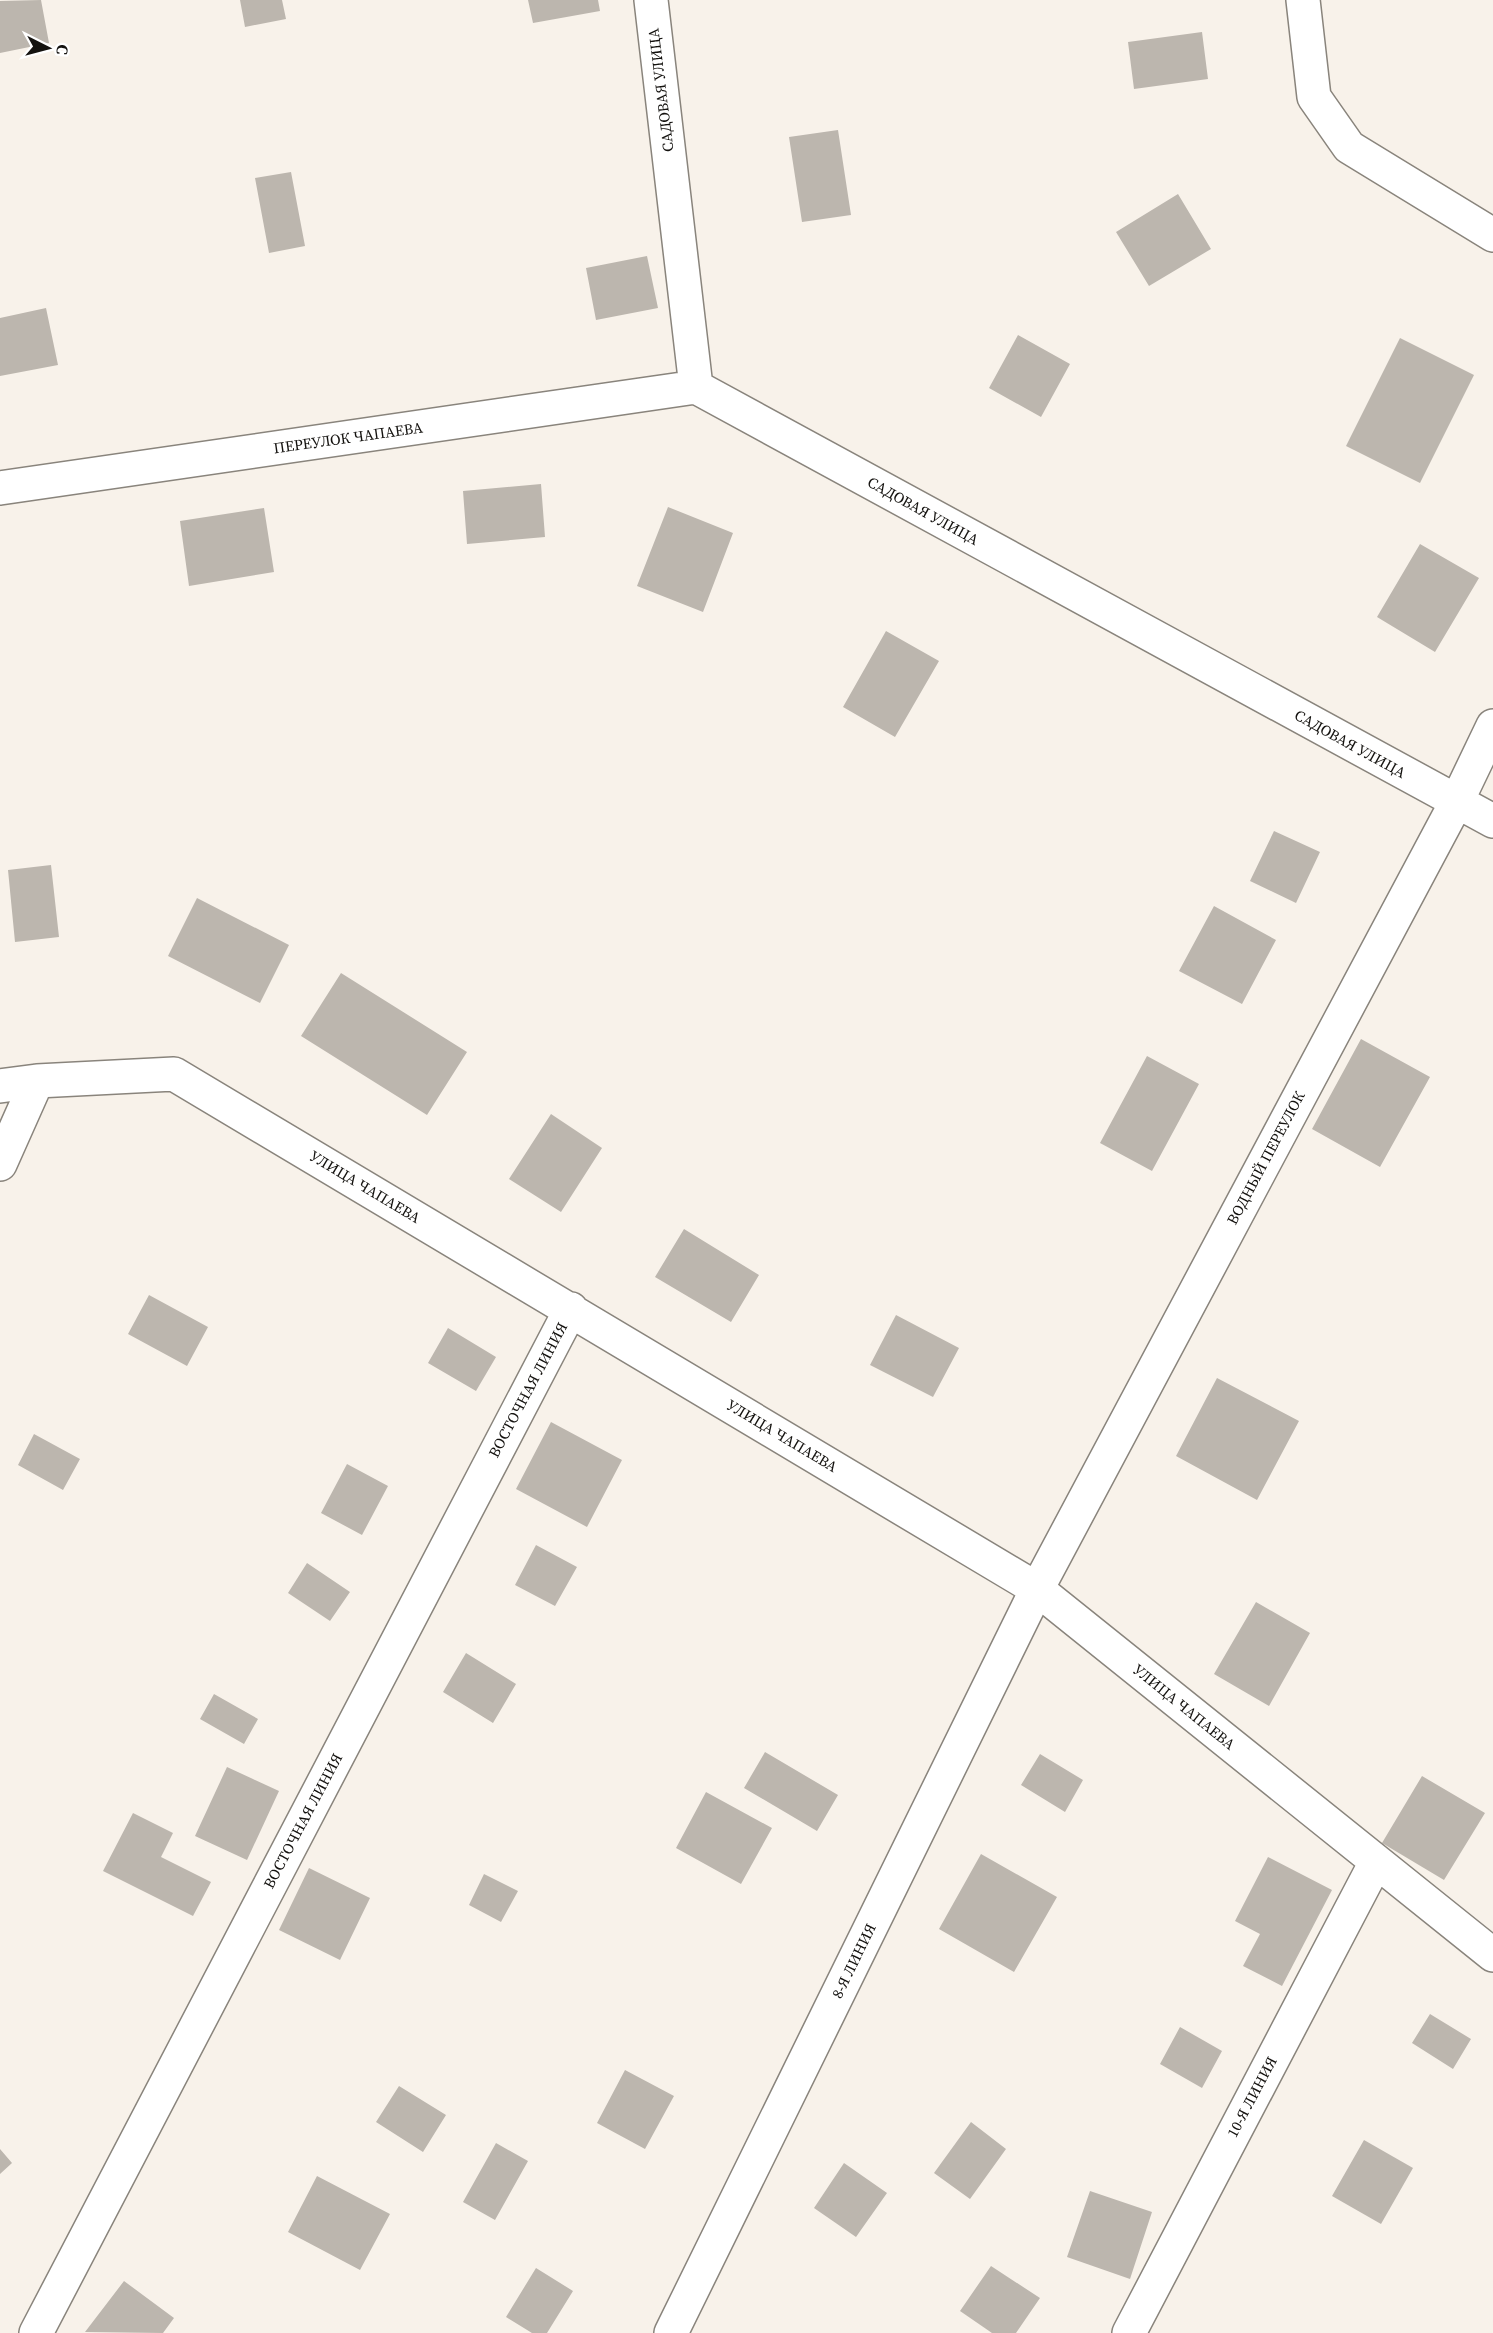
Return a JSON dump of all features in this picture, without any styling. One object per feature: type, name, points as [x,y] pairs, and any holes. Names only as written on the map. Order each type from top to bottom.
[{"type":"street","name":"САДОВАЯ УЛИЦА","points":[[651,0],[696,387],[1493,821]]},
{"type":"street","points":[[1303,0],[1314,98],[1349,147],[1493,235]]},
{"type":"street","name":"ПЕРЕУЛОК ЧАПАЕВА","points":[[0,488],[696,387]]},
{"type":"street","name":"ВОДНЫЙ ПЕРЕУЛОК","points":[[1037,1589],[1456,801],[1493,726]]},
{"type":"street","name":"УЛИЦА ЧАПАЕВА","points":[[0,1086],[174,1074],[1037,1589],[1493,1955]]},
{"type":"street","points":[[0,1164],[37,1082]]},
{"type":"street","name":"ВОСТОЧНАЯ ЛИНИЯ","points":[[36,2333],[571,1309]]},
{"type":"street","name":"8-Я ЛИНИЯ","points":[[671,2333],[1037,1589]]},
{"type":"street","name":"10-Я ЛИНИЯ","points":[[1129,2333],[1376,1862]]},
{"type":"building","points":[[41,0],[49,43],[0,53],[0,1]]},
{"type":"building","points":[[240,0],[282,0],[286,19],[245,27]]},
{"type":"building","points":[[528,0],[598,0],[600,11],[533,23]]},
{"type":"building","points":[[1202,32],[1208,79],[1134,89],[1128,42]]},
{"type":"building","points":[[838,130],[851,215],[802,222],[789,137]]},
{"type":"building","points":[[291,172],[305,246],[269,253],[255,178]]},
{"type":"building","points":[[1178,194],[1211,249],[1149,286],[1116,232]]},
{"type":"building","points":[[647,256],[658,308],[596,320],[586,268]]},
{"type":"building","points":[[46,308],[58,365],[0,376],[0,318]]},
{"type":"building","points":[[1018,335],[1070,364],[1041,417],[989,388]]},
{"type":"building","points":[[1400,338],[1474,375],[1420,483],[1346,446]]},
{"type":"building","points":[[541,484],[545,537],[467,544],[463,491]]},
{"type":"building","points":[[668,507],[733,533],[703,612],[637,586]]},
{"type":"building","points":[[264,508],[274,572],[189,586],[180,521]]},
{"type":"building","points":[[1420,544],[1479,578],[1435,652],[1377,617]]},
{"type":"building","points":[[886,631],[939,661],[895,737],[843,707]]},
{"type":"building","points":[[1274,831],[1320,852],[1296,903],[1250,881]]},
{"type":"building","points":[[51,865],[59,937],[15,942],[8,870]]},
{"type":"building","points":[[197,898],[289,945],[260,1003],[168,956]]},
{"type":"building","points":[[1214,906],[1276,940],[1242,1004],[1179,971]]},
{"type":"building","points":[[341,973],[467,1052],[427,1115],[301,1036]]},
{"type":"building","points":[[1361,1039],[1430,1077],[1380,1167],[1312,1129]]},
{"type":"building","points":[[1147,1056],[1199,1084],[1152,1171],[1100,1143]]},
{"type":"building","points":[[551,1114],[602,1148],[561,1212],[509,1179]]},
{"type":"building","points":[[684,1229],[759,1275],[731,1322],[655,1277]]},
{"type":"building","points":[[149,1295],[208,1327],[187,1366],[128,1334]]},
{"type":"building","points":[[896,1315],[959,1348],[933,1397],[870,1365]]},
{"type":"building","points":[[448,1328],[496,1357],[476,1391],[428,1363]]},
{"type":"building","points":[[1217,1378],[1299,1421],[1257,1500],[1176,1456]]},
{"type":"building","points":[[551,1422],[622,1460],[587,1527],[516,1489]]},
{"type":"building","points":[[34,1434],[80,1459],[63,1490],[18,1465]]},
{"type":"building","points":[[347,1464],[388,1486],[362,1535],[321,1513]]},
{"type":"building","points":[[536,1545],[577,1567],[555,1606],[515,1585]]},
{"type":"building","points":[[307,1563],[350,1592],[330,1621],[288,1593]]},
{"type":"building","points":[[1256,1602],[1310,1633],[1269,1706],[1214,1674]]},
{"type":"building","points":[[466,1653],[516,1684],[493,1723],[443,1692]]},
{"type":"building","points":[[214,1694],[258,1719],[244,1744],[200,1719]]},
{"type":"building","points":[[765,1752],[838,1795],[817,1831],[744,1788]]},
{"type":"building","points":[[1040,1754],[1083,1780],[1065,1812],[1021,1785]]},
{"type":"building","points":[[227,1767],[279,1791],[247,1860],[195,1836]]},
{"type":"building","points":[[1422,1776],[1485,1813],[1444,1880],[1382,1843]]},
{"type":"building","points":[[706,1792],[772,1828],[741,1884],[676,1848]]},
{"type":"building","points":[[133,1813],[173,1833],[161,1857],[211,1882],[193,1916],[103,1871]]},
{"type":"building","points":[[981,1854],[1057,1897],[1014,1972],[939,1929]]},
{"type":"building","points":[[1268,1857],[1332,1890],[1282,1986],[1243,1966],[1260,1934],[1235,1921]]},
{"type":"building","points":[[309,1868],[370,1898],[340,1960],[279,1930]]},
{"type":"building","points":[[484,1874],[518,1891],[501,1922],[469,1905]]},
{"type":"building","points":[[1430,2014],[1471,2039],[1453,2069],[1412,2043]]},
{"type":"building","points":[[1180,2027],[1222,2051],[1202,2088],[1160,2064]]},
{"type":"building","points":[[625,2070],[674,2096],[645,2149],[597,2123]]},
{"type":"building","points":[[399,2086],[446,2115],[423,2152],[376,2122]]},
{"type":"building","points":[[971,2122],[1006,2149],[970,2199],[934,2173]]},
{"type":"building","points":[[1364,2140],[1413,2168],[1381,2224],[1332,2196]]},
{"type":"building","points":[[496,2143],[528,2161],[495,2220],[463,2202]]},
{"type":"building","points":[[0,2149],[12,2163],[0,2174]]},
{"type":"building","points":[[844,2163],[887,2193],[856,2237],[814,2208]]},
{"type":"building","points":[[317,2176],[390,2214],[360,2270],[288,2232]]},
{"type":"building","points":[[1090,2191],[1152,2212],[1130,2279],[1067,2257]]},
{"type":"building","points":[[991,2266],[1040,2298],[1016,2333],[992,2333],[960,2311]]},
{"type":"building","points":[[536,2268],[573,2291],[547,2333],[532,2333],[506,2317]]},
{"type":"building","points":[[124,2281],[174,2318],[163,2333],[85,2332]]}]
